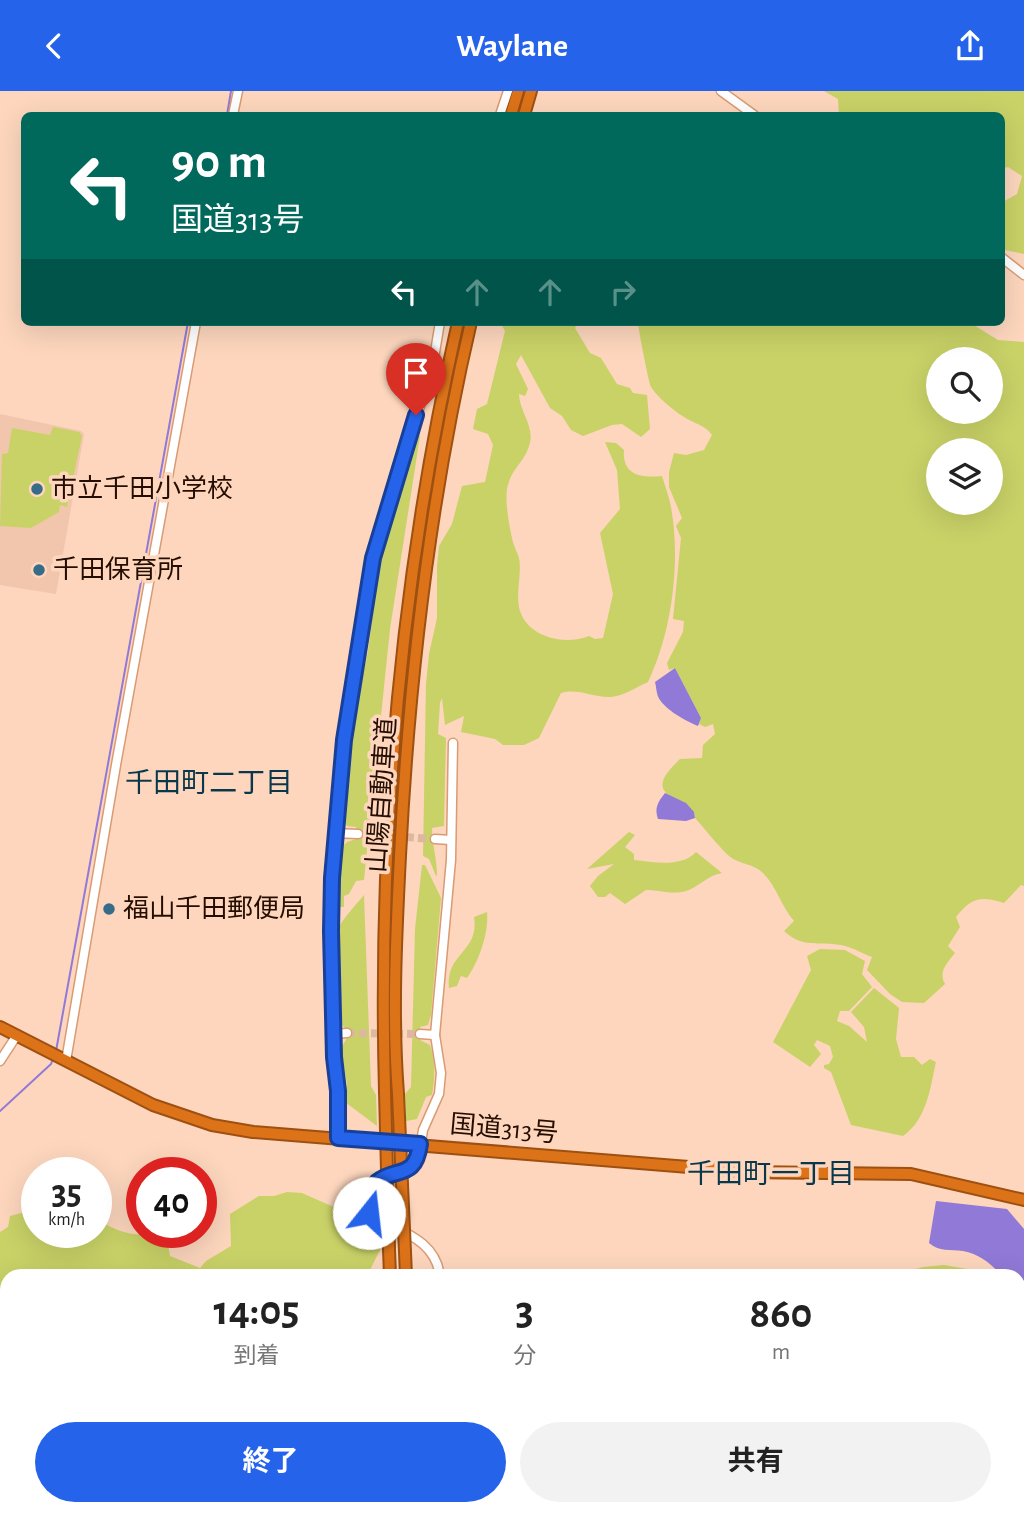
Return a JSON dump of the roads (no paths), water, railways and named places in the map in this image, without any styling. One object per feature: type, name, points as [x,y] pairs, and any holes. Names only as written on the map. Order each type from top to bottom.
[{"type":"highway","points":[[512,112],[518,91]]},
{"type":"highway","points":[[526,112],[531,91]]},
{"type":"highway","name":"山陽自動車道","points":[[390,1269],[385,1091],[386,886],[398,707],[424,502],[457,326]]},
{"type":"highway","name":"山陽自動車道","points":[[406,1269],[398,1094],[398,900],[411,697],[436,504],[470,326]]},
{"type":"highway","name":"国道313号","points":[[0,1027],[153,1105],[204,1123],[264,1133],[751,1172],[911,1174],[1024,1200]]},
{"type":"street","points":[[234,112],[237,91]]},
{"type":"street","points":[[501,112],[508,91]]},
{"type":"street","points":[[721,91],[750,112]]},
{"type":"street","points":[[1005,260],[1024,275]]},
{"type":"street","points":[[58,1057],[116,765],[195,326]]},
{"type":"street","points":[[338,1138],[331,931],[334,833],[344,740],[373,558],[433,364],[439,326]]},
{"type":"street","points":[[439,1269],[437,1260],[431,1252],[411,1234],[369,1213],[366,1201],[378,1182],[413,1165],[419,1155],[423,1130],[439,1094],[441,1073],[435,1035],[446,928],[453,743]]},
{"type":"street","points":[[334,833],[358,834]]},
{"type":"street","points":[[435,839],[451,840]]},
{"type":"street","points":[[334,1034],[347,1033]]},
{"type":"street","points":[[420,1034],[435,1035]]},
{"type":"street","points":[[0,1061],[17,1035]]},
{"type":"waterway","points":[[228,112],[231,91]]},
{"type":"waterway","points":[[56,1051],[187,326]]},
{"type":"waterway","points":[[0,1111],[51,1064],[53,1059]]},
{"type":"tunnel","points":[[358,834],[435,839]]},
{"type":"tunnel","points":[[347,1033],[420,1034]]},
{"type":"place","name":"市立千田小学校","points":[[37,489]]},
{"type":"place","name":"千田保育所","points":[[39,570]]},
{"type":"place","name":"福山千田郵便局","points":[[109,909]]},
{"type":"district","name":"千田町二丁目","points":[[209,784]]},
{"type":"district","name":"千田町一丁目","points":[[771,1175]]}]
